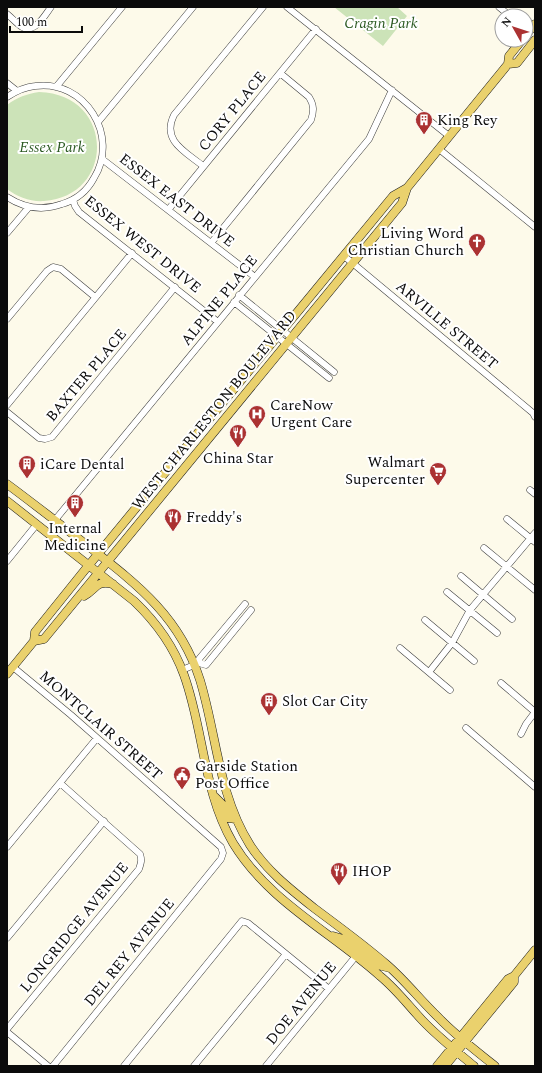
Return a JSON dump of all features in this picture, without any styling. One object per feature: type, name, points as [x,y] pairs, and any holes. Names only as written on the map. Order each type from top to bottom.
[{"type":"main road","name":"WEST CHARLESTON BOULEVARD","points":[[508,64],[517,63],[535,39]]},
{"type":"main road","name":"WEST CHARLESTON BOULEVARD","points":[[34,641],[44,639],[200,449],[344,256],[393,196],[407,188],[450,136],[508,64],[509,56],[516,48]]},
{"type":"main road","name":"WEST CHARLESTON BOULEVARD","points":[[7,674],[34,641],[35,632],[222,404],[352,263],[402,203],[407,188]]},
{"type":"main road","points":[[200,449],[198,446],[199,441],[222,404]]},
{"type":"main road","points":[[172,483],[180,464],[187,453],[185,449]]},
{"type":"main road","points":[[7,484],[99,554],[147,594],[160,608],[177,632],[197,664],[226,792],[236,819],[255,852],[276,877],[391,968],[409,985],[437,1017],[462,1040],[495,1066]]},
{"type":"main road","points":[[7,501],[134,601],[155,624],[169,644],[182,670],[189,691],[212,793],[220,818],[242,857],[253,871],[280,898],[356,956],[384,980],[425,1023],[474,1066]]},
{"type":"main road","points":[[75,601],[86,595],[99,584],[114,584]]},
{"type":"main road","points":[[212,793],[223,805],[228,818],[236,819]]},
{"type":"main road","points":[[326,934],[342,939],[356,948],[364,946]]},
{"type":"main road","points":[[437,1066],[454,1050],[508,978],[514,976],[535,950]]},
{"type":"main road","points":[[356,956],[361,953],[378,965],[391,968]]},
{"type":"main road","points":[[445,1066],[454,1050]]},
{"type":"street","points":[[7,14],[23,27],[31,28],[37,25],[51,7]]},
{"type":"street","points":[[56,87],[122,7]]},
{"type":"street","points":[[98,122],[193,7]]},
{"type":"street","points":[[203,166],[174,141],[170,131],[171,120],[263,7]]},
{"type":"street","points":[[287,7],[450,136]]},
{"type":"street","name":"CORY PLACE","points":[[168,210],[316,29]]},
{"type":"street","points":[[211,243],[311,120],[314,110],[309,97],[280,73]]},
{"type":"street","points":[[7,83],[17,91]]},
{"type":"street","points":[[7,97],[17,91],[36,86],[56,87],[67,90],[81,100],[93,112],[102,134],[104,146],[98,172],[90,185],[73,200],[55,207],[42,208],[29,207],[7,197]]},
{"type":"street","name":"ALPINE PLACE","points":[[55,520],[369,139],[382,108],[392,90]]},
{"type":"street","points":[[439,149],[535,227]]},
{"type":"street","name":"ESSEX EAST DRIVE","points":[[102,159],[255,277]]},
{"type":"street","name":"ESSEX WEST DRIVE","points":[[73,200],[79,212],[218,322]]},
{"type":"street","points":[[7,233],[29,207]]},
{"type":"street","points":[[7,405],[132,253]]},
{"type":"street","name":"ARVILLE STREET","points":[[344,256],[534,415]]},
{"type":"street","points":[[7,319],[47,271],[53,267],[61,269],[95,297]]},
{"type":"street","name":"BAXTER PLACE","points":[[7,412],[39,438],[45,439],[52,437],[175,288]]},
{"type":"street","points":[[239,295],[329,378]]},
{"type":"street","points":[[234,302],[334,372]]},
{"type":"street","points":[[429,672],[452,643],[470,610],[482,594],[506,566],[534,538],[507,519]]},
{"type":"street","points":[[7,561],[37,524]]},
{"type":"street","points":[[484,548],[535,590]]},
{"type":"street","points":[[460,576],[512,619]]},
{"type":"street","points":[[447,592],[497,633]]},
{"type":"street","points":[[197,664],[199,659],[245,604]]},
{"type":"street","points":[[182,670],[197,664],[206,665],[251,610]]},
{"type":"street","points":[[425,620],[474,661]]},
{"type":"street","points":[[400,648],[450,690]]},
{"type":"street","name":"MONTCLAIR STREET","points":[[13,667],[97,738],[221,847],[223,853]]},
{"type":"street","points":[[501,683],[535,712],[521,734]]},
{"type":"street","points":[[466,728],[535,787]]},
{"type":"street","points":[[7,848],[97,738]]},
{"type":"street","points":[[7,938],[104,821],[60,783]]},
{"type":"street","name":"LONGRIDGE AVENUE","points":[[7,1029],[139,869],[142,858],[140,854],[104,821]]},
{"type":"street","name":"DEL REY AVENUE","points":[[52,1066],[221,859],[223,853]]},
{"type":"street","points":[[124,1066],[242,921],[248,923],[329,989]]},
{"type":"street","points":[[194,1066],[286,954]]},
{"type":"street","name":"DOE AVENUE","points":[[266,1066],[356,956]]},
{"type":"street","points":[[7,1032],[48,1066]]},
{"type":"green space","name":"Cragin Park","points":[[334,7],[397,7],[407,16],[383,46]]},
{"type":"green space","name":"Essex Park","points":[[39,92],[64,97],[82,109],[93,126],[97,145],[94,165],[84,182],[68,195],[44,201],[34,201],[15,194],[7,189],[7,105],[22,96]]},
{"type":"place","name":"King Rey","points":[[424,135]]},
{"type":"place","name":"Living Word Christian Church","points":[[477,257]]},
{"type":"place","name":"CareNow Urgent Care","points":[[257,429]]},
{"type":"place","name":"China Star","points":[[238,448]]},
{"type":"place","name":"iCare Dental","points":[[27,479]]},
{"type":"place","name":"Walmart Supercenter","points":[[438,486]]},
{"type":"place","name":"Internal Medicine","points":[[75,518]]},
{"type":"place","name":"Freddy's","points":[[173,532]]},
{"type":"place","name":"Slot Car City","points":[[269,716]]},
{"type":"place","name":"Garside Station Post Office","points":[[182,790]]},
{"type":"place","name":"IHOP","points":[[339,886]]}]
